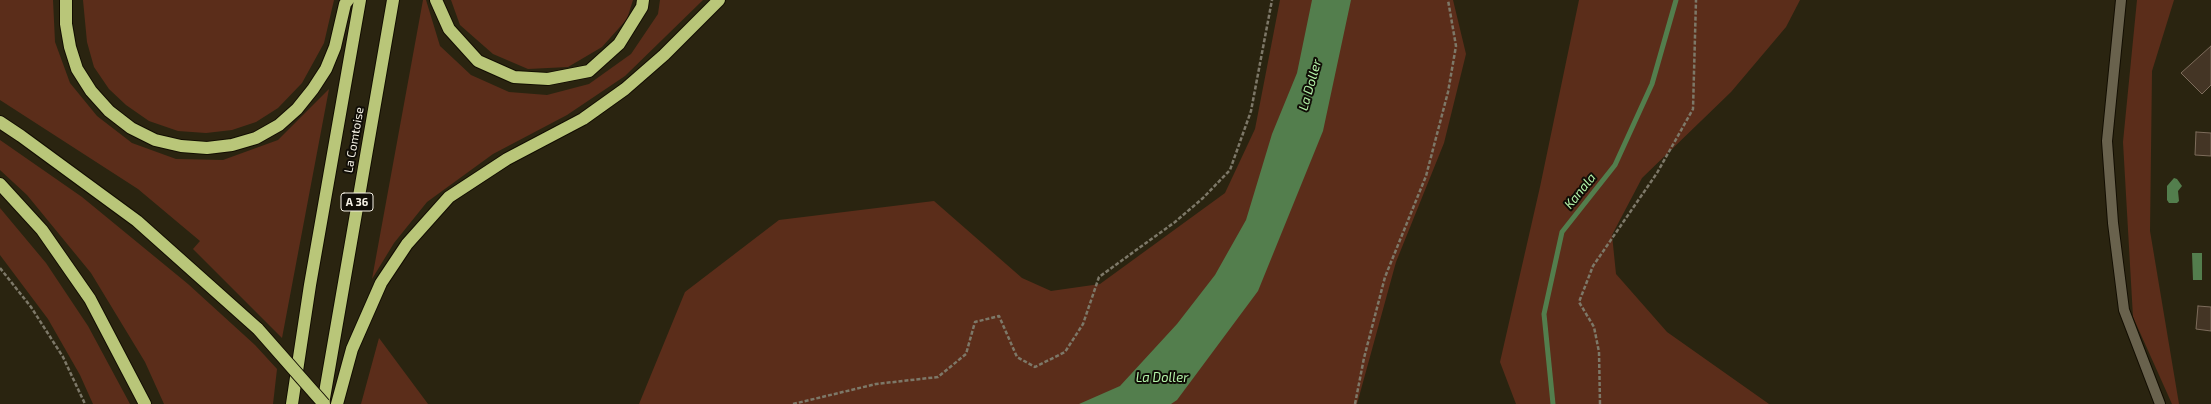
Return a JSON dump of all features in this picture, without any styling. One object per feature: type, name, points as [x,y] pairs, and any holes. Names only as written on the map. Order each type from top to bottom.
[{"type":"highway","points":[[66,0],[66,24],[70,47],[78,69],[91,92],[109,112],[131,128],[155,140],[181,146],[207,148],[232,145],[256,138],[279,125],[298,109],[314,89],[326,69],[335,47],[344,4],[348,0]]},
{"type":"highway","name":"La Comtoise","points":[[292,404],[313,270],[360,0]]},
{"type":"highway","name":"La Comtoise","points":[[324,404],[393,0]]},
{"type":"highway","points":[[436,0],[449,29],[478,60],[514,77],[548,79],[589,70],[619,44],[642,7],[644,0]]},
{"type":"highway","points":[[338,404],[352,349],[381,283],[407,244],[449,197],[507,159],[583,119],[625,89],[664,55],[719,0]]},
{"type":"highway","points":[[0,122],[137,221],[258,329],[324,404]]},
{"type":"highway","points":[[0,184],[42,230],[90,299],[145,404]]},
{"type":"street","points":[[2121,0],[2107,141],[2113,224],[2124,310],[2160,404]]},
{"type":"path","points":[[793,404],[876,384],[938,377],[966,354],[975,322],[999,316],[1017,357],[1035,367],[1065,352],[1083,324],[1099,277],[1175,222],[1203,198],[1230,170],[1251,111],[1272,0]]},
{"type":"path","points":[[1355,404],[1364,358],[1385,277],[1426,176],[1448,92],[1456,46],[1448,0]]},
{"type":"path","points":[[1600,404],[1599,352],[1594,327],[1579,302],[1593,266],[1657,173],[1693,109],[1696,0]]},
{"type":"path","points":[[0,268],[31,307],[63,357],[85,404]]},
{"type":"shaded area","points":[[0,0],[53,0],[55,42],[70,83],[97,116],[132,143],[176,159],[223,160],[278,140],[329,89],[282,338],[193,249],[200,241],[138,189],[0,100]]},
{"type":"shaded area","points":[[83,0],[334,0],[324,43],[302,83],[278,108],[256,122],[232,130],[206,133],[178,131],[149,121],[126,105],[109,89],[94,67],[87,42]]},
{"type":"shaded area","points":[[423,0],[426,0],[440,46],[471,75],[509,92],[547,95],[589,84],[631,54],[658,14],[660,0],[703,0],[625,76],[567,115],[493,154],[427,202],[394,243],[372,279]]},
{"type":"shaded area","points":[[451,0],[633,0],[627,19],[602,47],[568,67],[528,69],[493,54],[460,25]]},
{"type":"shaded area","points":[[1280,0],[1453,0],[1466,54],[1444,143],[1396,262],[1357,404],[639,404],[685,292],[779,220],[934,201],[1022,278],[1051,291],[1100,284],[1225,193],[1255,129]]},
{"type":"shaded area","points":[[1579,0],[1800,0],[1786,27],[1731,92],[1642,178],[1612,235],[1616,274],[1667,332],[1769,404],[1516,404],[1500,362],[1540,187]]},
{"type":"shaded area","points":[[2137,0],[2174,0],[2152,71],[2150,231],[2179,404],[2172,404],[2133,317],[2123,142]]},
{"type":"shaded area","points":[[0,140],[82,197],[188,284],[255,345],[277,369],[273,404],[164,404],[145,362],[91,273],[27,195],[0,170]]},
{"type":"shaded area","points":[[0,208],[46,263],[88,326],[130,404],[93,404],[80,375],[48,319],[0,255]]},
{"type":"shaded area","points":[[379,338],[428,404],[361,404]]},
{"type":"water","name":"La Doller","points":[[1312,0],[1351,0],[1323,131],[1258,291],[1177,400],[1171,404],[1079,404],[1120,386],[1177,324],[1215,275],[1246,220],[1272,134],[1297,73]]},
{"type":"water","points":[[2174,178],[2177,179],[2182,186],[2178,191],[2179,201],[2177,203],[2169,203],[2167,200],[2167,186]]},
{"type":"water","points":[[2192,253],[2202,253],[2202,280],[2193,280]]},
{"type":"building","points":[[2211,46],[2211,85],[2202,94],[2181,73]]},
{"type":"building","points":[[2196,132],[2211,133],[2211,156],[2195,155]]},
{"type":"building","points":[[2198,306],[2211,307],[2211,331],[2196,329]]},
{"type":"waterway","name":"Kanala","points":[[1553,404],[1544,314],[1562,232],[1615,165],[1652,84],[1676,0]]}]
